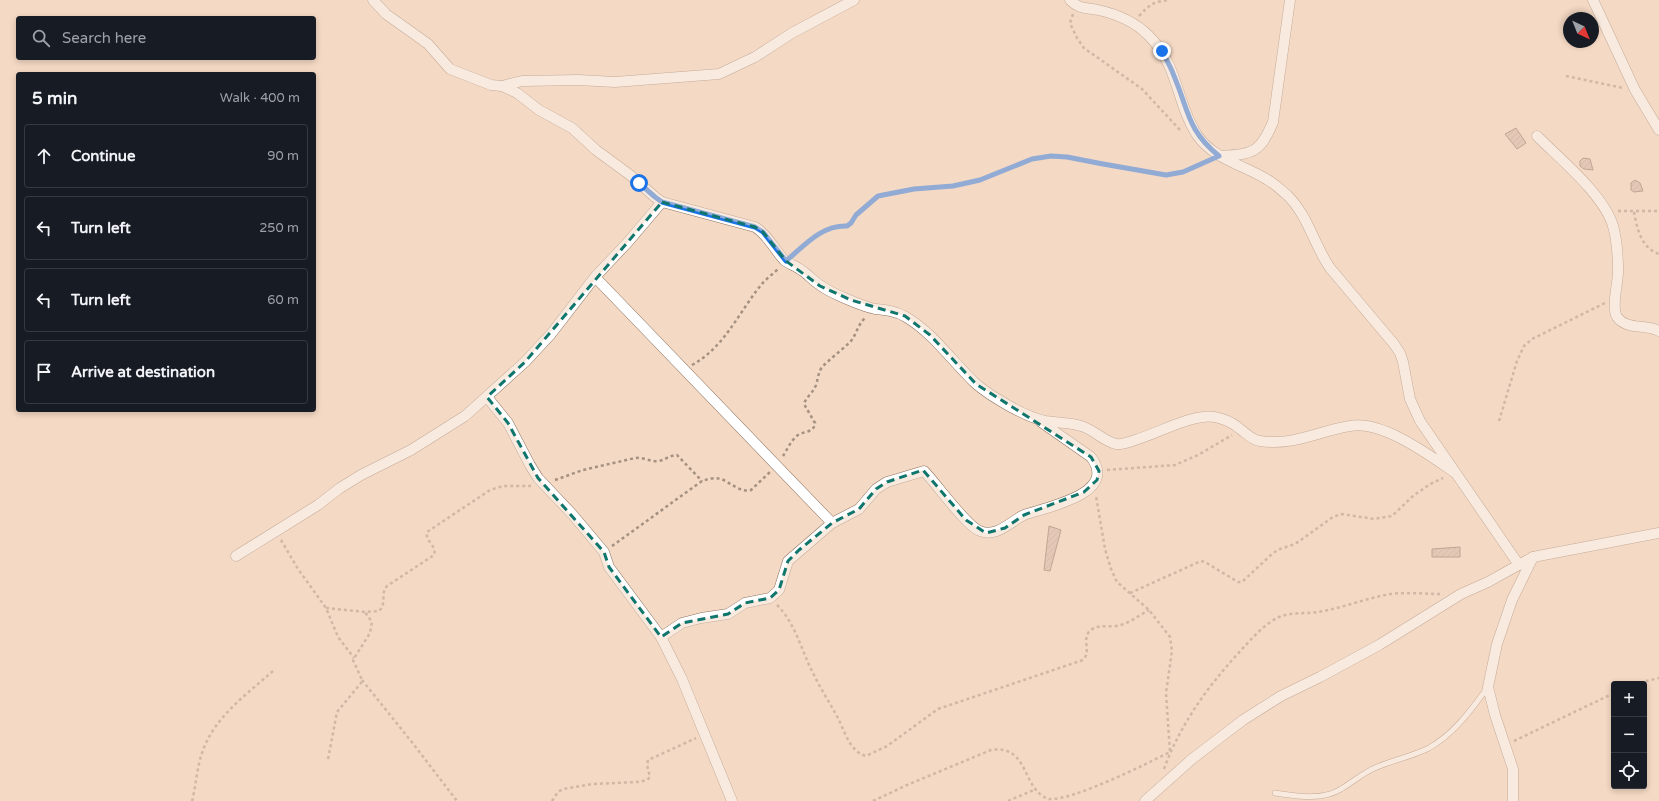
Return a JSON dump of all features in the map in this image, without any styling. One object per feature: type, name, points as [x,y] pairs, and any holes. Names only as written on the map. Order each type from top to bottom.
[{"type":"street","points":[[373,0],[386,14],[428,44],[450,68],[491,85],[502,86],[522,81],[579,80],[615,82],[719,74],[755,57],[792,34],[854,0]]},
{"type":"street","points":[[1219,156],[1242,155],[1250,153],[1259,147],[1266,138],[1273,122],[1290,0]]},
{"type":"street","points":[[1593,0],[1598,5],[1635,90],[1659,130]]},
{"type":"street","points":[[1073,3],[1133,22],[1148,35],[1162,51],[1174,76],[1189,120],[1197,135],[1207,147],[1219,156],[1271,181],[1288,196],[1299,210],[1330,268],[1400,353],[1410,399],[1414,410],[1454,472],[1520,565]]},
{"type":"street","points":[[502,86],[517,93],[539,110],[572,128],[596,150],[630,175],[662,202],[755,227],[763,232],[786,261],[802,270],[820,286],[875,309],[881,308],[905,316],[930,335],[976,384],[993,396],[1036,419],[1086,452],[1096,463],[1099,471],[1094,486],[1084,492],[1054,506],[1024,515],[1005,528],[986,533],[978,531],[969,523],[924,470],[887,482],[876,489],[859,509],[832,523],[788,561],[779,590],[770,598],[745,603],[728,614],[701,618],[682,623],[661,636]]},
{"type":"street","points":[[1537,136],[1588,187],[1611,220],[1615,235],[1618,272],[1614,307],[1616,316],[1627,324],[1644,326],[1659,332]]},
{"type":"street","points":[[236,556],[361,475],[388,463],[465,416],[525,362],[551,334],[595,277],[628,242],[662,202]]},
{"type":"street","points":[[595,277],[832,523]]},
{"type":"street","points":[[487,397],[508,423],[530,465],[544,484],[604,552],[609,567],[661,636],[682,679],[732,801]]},
{"type":"street","points":[[1036,419],[1083,426],[1112,443],[1120,445],[1205,416],[1230,422],[1254,439],[1260,441],[1290,442],[1350,426],[1362,425],[1393,435],[1416,447],[1454,472]]},
{"type":"street","points":[[1145,801],[1192,759],[1243,720],[1281,696],[1379,645],[1461,594],[1533,557],[1659,533]]},
{"type":"street","points":[[1513,801],[1514,769],[1495,715],[1488,687],[1497,644],[1512,600],[1533,557]]},
{"type":"lane","points":[[1275,793],[1311,797],[1334,792],[1340,790],[1358,776],[1376,767],[1428,748],[1447,736],[1468,714],[1488,687]]},
{"type":"path","points":[[1133,22],[1149,6],[1168,0]]},
{"type":"path","points":[[1073,3],[1070,23],[1084,48],[1142,89],[1183,133]]},
{"type":"path","points":[[1566,76],[1635,90]]},
{"type":"path","points":[[684,370],[704,358],[740,316],[761,284],[809,240],[821,232],[840,226],[847,226],[851,223],[853,218],[871,201],[887,194],[914,189],[953,186],[980,180],[1032,159],[1051,156],[1067,157],[1166,175],[1183,172],[1219,156]]},
{"type":"path","points":[[1200,156],[1204,162]]},
{"type":"path","points":[[1604,208],[1634,212],[1659,212]]},
{"type":"path","points":[[1634,212],[1638,233],[1644,242],[1659,254]]},
{"type":"path","points":[[1498,422],[1517,361],[1524,346],[1532,339],[1616,298]]},
{"type":"path","points":[[604,552],[702,481],[712,478],[720,479],[740,489],[748,491],[751,490],[777,466],[794,439],[799,434],[811,431],[815,426],[815,423],[804,404],[816,386],[819,371],[850,341],[857,332],[860,322],[875,309]]},
{"type":"path","points":[[1099,471],[1175,465],[1198,455],[1242,430]]},
{"type":"path","points":[[326,608],[365,612],[375,612],[381,610],[384,603],[384,589],[434,555],[434,547],[427,538],[427,532],[477,498],[497,487],[544,484],[583,470],[640,458],[659,461],[673,455],[680,456],[702,481]]},
{"type":"path","points":[[1130,593],[1201,561],[1238,582],[1242,582],[1273,553],[1295,544],[1333,517],[1340,514],[1374,519],[1392,516],[1413,496],[1430,484],[1454,472]]},
{"type":"path","points":[[1094,486],[1105,549],[1111,569],[1118,582],[1149,610],[1170,637],[1172,651],[1166,693],[1170,752]]},
{"type":"path","points":[[276,531],[292,562],[326,608],[336,633],[354,658],[356,669],[362,680],[457,801]]},
{"type":"path","points":[[1163,772],[1170,752],[1200,700],[1224,668],[1268,624],[1280,617],[1318,612],[1356,601],[1393,594],[1461,594]]},
{"type":"path","points":[[770,598],[783,610],[793,626],[812,671],[849,741],[859,754],[866,756],[876,752],[899,738],[921,720],[938,709],[1083,660],[1087,653],[1086,638],[1092,630],[1098,626],[1123,624],[1149,610]]},
{"type":"path","points":[[354,658],[370,633],[372,622],[365,612]]},
{"type":"path","points":[[192,801],[201,754],[212,731],[229,709],[274,671]]},
{"type":"path","points":[[1646,681],[1659,678]]},
{"type":"path","points":[[328,759],[337,712],[362,680]]},
{"type":"path","points":[[1506,745],[1611,694]]},
{"type":"path","points":[[552,801],[558,792],[563,789],[592,784],[638,782],[647,780],[650,777],[647,765],[648,760],[704,735]]},
{"type":"path","points":[[873,801],[907,785],[963,763],[977,755],[1002,748],[1012,753],[1040,794],[1049,799],[1062,800],[1079,795],[1170,752]]},
{"type":"path","points":[[1008,801],[1036,789]]},
{"type":"highlighted area","points":[[662,202],[755,227],[763,232],[786,261],[820,286],[851,300],[905,316],[930,335],[976,384],[1091,457],[1099,471],[1097,480],[1084,492],[1024,515],[1005,528],[986,533],[966,520],[923,470],[887,482],[876,489],[859,509],[832,523],[799,550],[788,561],[779,590],[770,598],[745,603],[728,614],[682,623],[661,637],[609,567],[604,552],[538,478],[508,423],[487,397],[525,362]]},
{"type":"building","points":[[1516,128],[1526,143],[1517,149],[1505,134]]},
{"type":"building","points":[[1583,158],[1590,159],[1593,170],[1584,169],[1580,166],[1580,161]]},
{"type":"building","points":[[1635,180],[1640,183],[1643,191],[1634,192],[1631,190],[1631,183]]},
{"type":"building","points":[[1049,526],[1061,530],[1050,571],[1044,570]]},
{"type":"building","points":[[1460,547],[1460,557],[1432,557],[1432,549]]},
{"type":"route","points":[[639,183],[662,202],[755,227],[763,232],[786,261],[809,240],[821,232],[840,226],[847,226],[856,215],[878,196],[914,189],[953,186],[980,180],[1032,159],[1051,156],[1067,157],[1166,175],[1183,172],[1219,156],[1207,147],[1197,135],[1189,120],[1174,76],[1162,51]]}]
